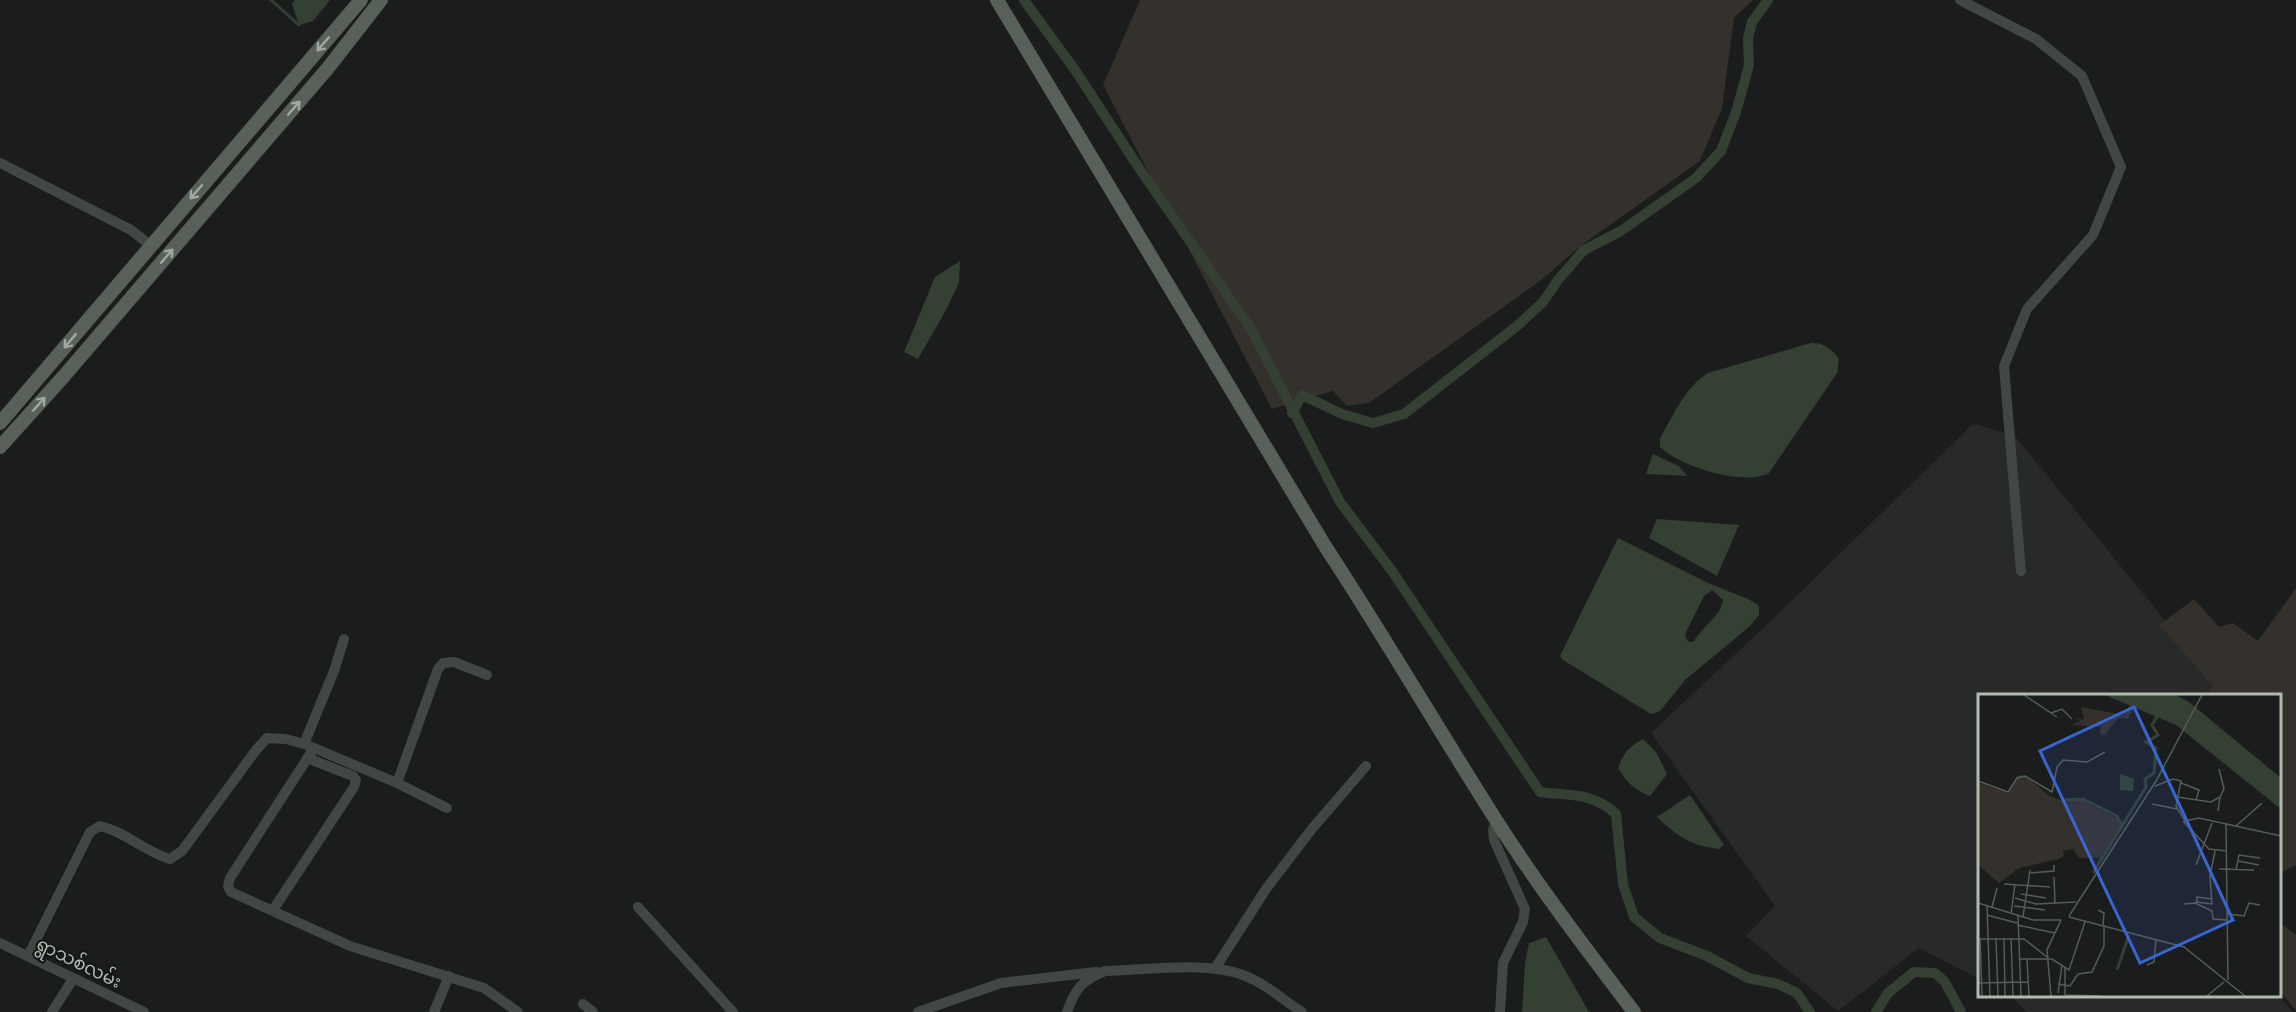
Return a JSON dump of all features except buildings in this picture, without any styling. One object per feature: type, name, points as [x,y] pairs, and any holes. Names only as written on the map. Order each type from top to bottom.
[{"type":"main road","points":[[0,423],[361,0]]},
{"type":"main road","points":[[0,447],[64,376],[328,68],[381,0]]},
{"type":"main road","points":[[997,0],[1325,546],[1362,602],[1496,821],[1551,902],[1634,1012]]},
{"type":"street","points":[[1960,0],[2036,39],[2082,76],[2121,167],[2093,235],[2026,309],[2004,366],[2021,571]]},
{"type":"street","points":[[0,163],[131,230],[150,245]]},
{"type":"street","points":[[344,639],[308,750],[230,878],[228,886],[231,892],[350,946],[484,988],[518,1012]]},
{"type":"street","points":[[397,783],[438,669],[443,663],[454,662],[487,675]]},
{"type":"street","points":[[28,956],[90,832],[100,826],[115,829],[156,855],[170,859],[182,851],[267,738],[286,739],[353,776],[356,780],[354,787],[273,910]]},
{"type":"street","points":[[308,750],[397,783],[447,808]]},
{"type":"street","points":[[1216,967],[1266,889],[1311,830],[1366,766]]},
{"type":"street","points":[[1496,821],[1493,830],[1494,840],[1524,909],[1523,922],[1503,963],[1500,1012]]},
{"type":"street","points":[[638,907],[733,1012]]},
{"type":"street","name":"ရွာသစ်လမ်း","points":[[0,943],[73,980],[144,1012]]},
{"type":"street","points":[[918,1012],[1001,983],[1105,971],[1216,967],[1244,975],[1265,986],[1302,1012]]},
{"type":"street","points":[[1067,1012],[1077,988],[1089,977],[1105,971]]},
{"type":"street","points":[[434,1012],[449,976]]},
{"type":"street","points":[[52,1012],[73,980]]},
{"type":"street","points":[[583,1004],[593,1012]]},
{"type":"shaded area","points":[[295,0],[330,0],[313,21],[299,25],[292,4]]},
{"type":"shaded area","points":[[1140,0],[1753,0],[1734,18],[1722,108],[1700,161],[1583,244],[1540,281],[1369,403],[1347,406],[1333,391],[1272,409],[1103,85]]},
{"type":"shaded area","points":[[960,261],[959,283],[918,359],[904,352],[935,277]]},
{"type":"shaded area","points":[[1811,343],[1823,345],[1837,355],[1839,359],[1837,373],[1769,473],[1744,478],[1712,472],[1682,461],[1660,447],[1660,438],[1680,402],[1692,386],[1708,373]]},
{"type":"shaded area","points":[[1973,424],[2014,435],[2220,688],[2215,694],[1978,694],[1978,978],[1919,948],[1838,1011],[1746,936],[1775,906],[1651,733],[1776,616]]},
{"type":"shaded area","points":[[1653,454],[1679,466],[1687,476],[1646,474]]},
{"type":"shaded area","points":[[1657,519],[1739,525],[1717,576],[1649,538]]},
{"type":"shaded area","points":[[1618,538],[1708,583],[1748,599],[1757,604],[1759,608],[1759,615],[1749,627],[1686,679],[1660,711],[1651,714],[1560,656]],"holes":[[[1712,590],[1723,600],[1715,616],[1694,641],[1689,642],[1685,636],[1686,632],[1704,596]]]},
{"type":"shaded area","points":[[2296,588],[2296,865],[2281,872],[2281,694],[2208,694],[2213,686],[2159,625],[2194,599],[2219,627],[2233,623],[2258,641]]},
{"type":"shaded area","points":[[1643,739],[1656,752],[1667,774],[1650,796],[1624,778],[1618,768],[1628,750]]},
{"type":"shaded area","points":[[1690,795],[1724,845],[1719,849],[1692,843],[1671,830],[1657,817]]},
{"type":"shaded area","points":[[2281,924],[2296,935],[2296,1011],[2281,992]]},
{"type":"shaded area","points":[[1546,937],[1589,1012],[1522,1012],[1525,963],[1529,943]]},
{"type":"shaded area","points":[[2012,997],[2280,997],[2293,1012],[2027,1012]]},
{"type":"waterway","points":[[271,0],[299,25]]},
{"type":"waterway","points":[[1024,0],[1075,70],[1141,171],[1251,329],[1340,502],[1392,571],[1540,792],[1589,798],[1616,814],[1623,884],[1634,917],[1660,938],[1707,956],[1748,978],[1778,984],[1797,993],[1810,1012]]},
{"type":"waterway","points":[[1292,413],[1302,395],[1342,414],[1373,423],[1404,414],[1517,326],[1543,302],[1558,280],[1584,250],[1621,231],[1696,178],[1721,151],[1736,112],[1749,65],[1748,38],[1752,22],[1768,0]]},
{"type":"waterway","points":[[1876,1012],[1888,993],[1914,972],[1935,973],[1945,982],[1961,1012]]}]
